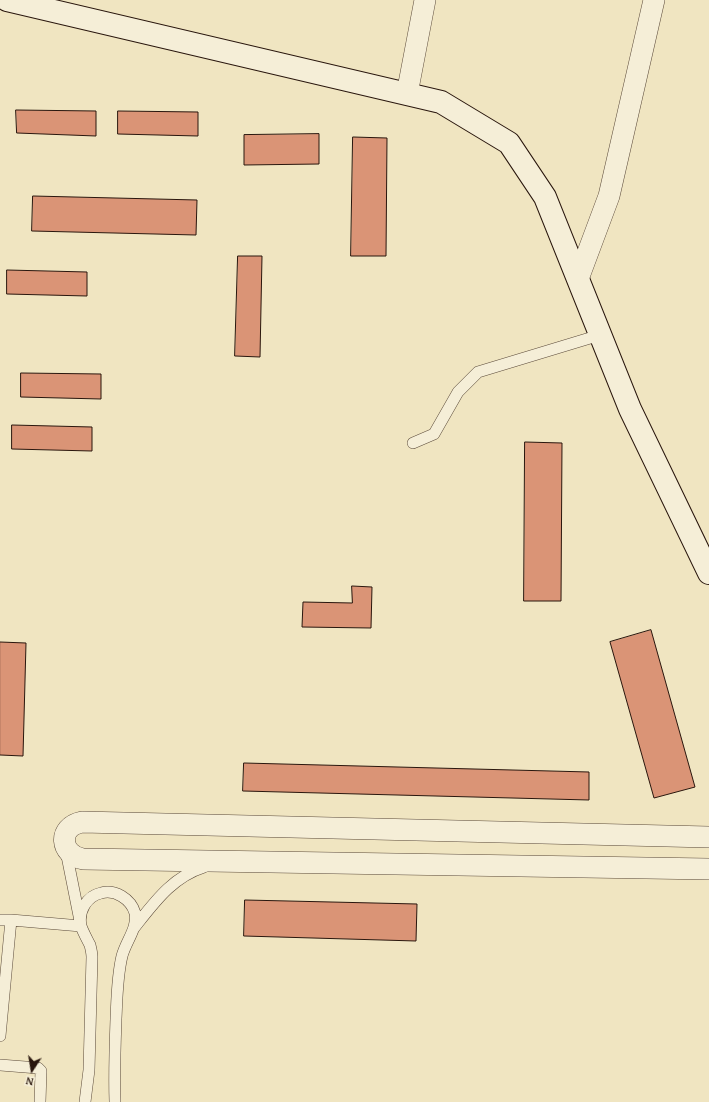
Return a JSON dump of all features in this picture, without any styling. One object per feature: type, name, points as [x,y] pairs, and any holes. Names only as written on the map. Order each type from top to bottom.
[{"type":"main road","points":[[7,0],[441,102],[509,143],[545,197],[630,409],[709,573]]},
{"type":"street","points":[[407,94],[425,0]]},
{"type":"street","points":[[578,279],[609,196],[654,0]]},
{"type":"street","points":[[709,837],[82,822],[76,823],[68,830],[64,840],[65,846],[72,856],[84,859],[709,869]]},
{"type":"lane","points":[[413,443],[434,434],[458,392],[478,372],[600,335]]},
{"type":"lane","points":[[65,846],[81,926],[91,946],[92,957],[89,1070],[85,1102]]},
{"type":"lane","points":[[115,1102],[114,1070],[118,977],[125,946],[134,928],[158,898],[170,886],[191,871],[221,861]]},
{"type":"lane","points":[[81,926],[80,917],[82,909],[87,902],[93,896],[102,892],[110,892],[118,894],[131,904],[135,916],[134,928]]},
{"type":"lane","points":[[0,1036],[5,920],[81,926]]},
{"type":"lane","points":[[0,1065],[38,1068],[41,1071],[40,1102]]},
{"type":"building","points":[[16,110],[96,111],[96,136],[17,133]]},
{"type":"building","points":[[118,111],[198,112],[198,136],[118,134]]},
{"type":"building","points":[[319,134],[319,164],[244,165],[244,135]]},
{"type":"building","points":[[353,137],[387,138],[386,256],[351,256]]},
{"type":"building","points":[[33,196],[197,200],[196,235],[32,231]]},
{"type":"building","points":[[238,256],[262,256],[260,357],[235,356]]},
{"type":"building","points":[[7,270],[87,272],[87,296],[7,294]]},
{"type":"building","points":[[21,373],[101,374],[101,399],[21,397]]},
{"type":"building","points":[[12,425],[92,427],[92,451],[12,449]]},
{"type":"building","points":[[525,442],[562,443],[561,601],[524,601]]},
{"type":"building","points":[[352,586],[372,587],[371,628],[302,627],[303,602],[352,603]]},
{"type":"building","points":[[651,630],[695,787],[654,798],[610,642]]},
{"type":"building","points":[[0,642],[26,643],[23,756],[0,755]]},
{"type":"building","points":[[244,763],[589,772],[589,800],[243,791]]},
{"type":"building","points":[[245,900],[417,904],[416,941],[244,936]]}]
